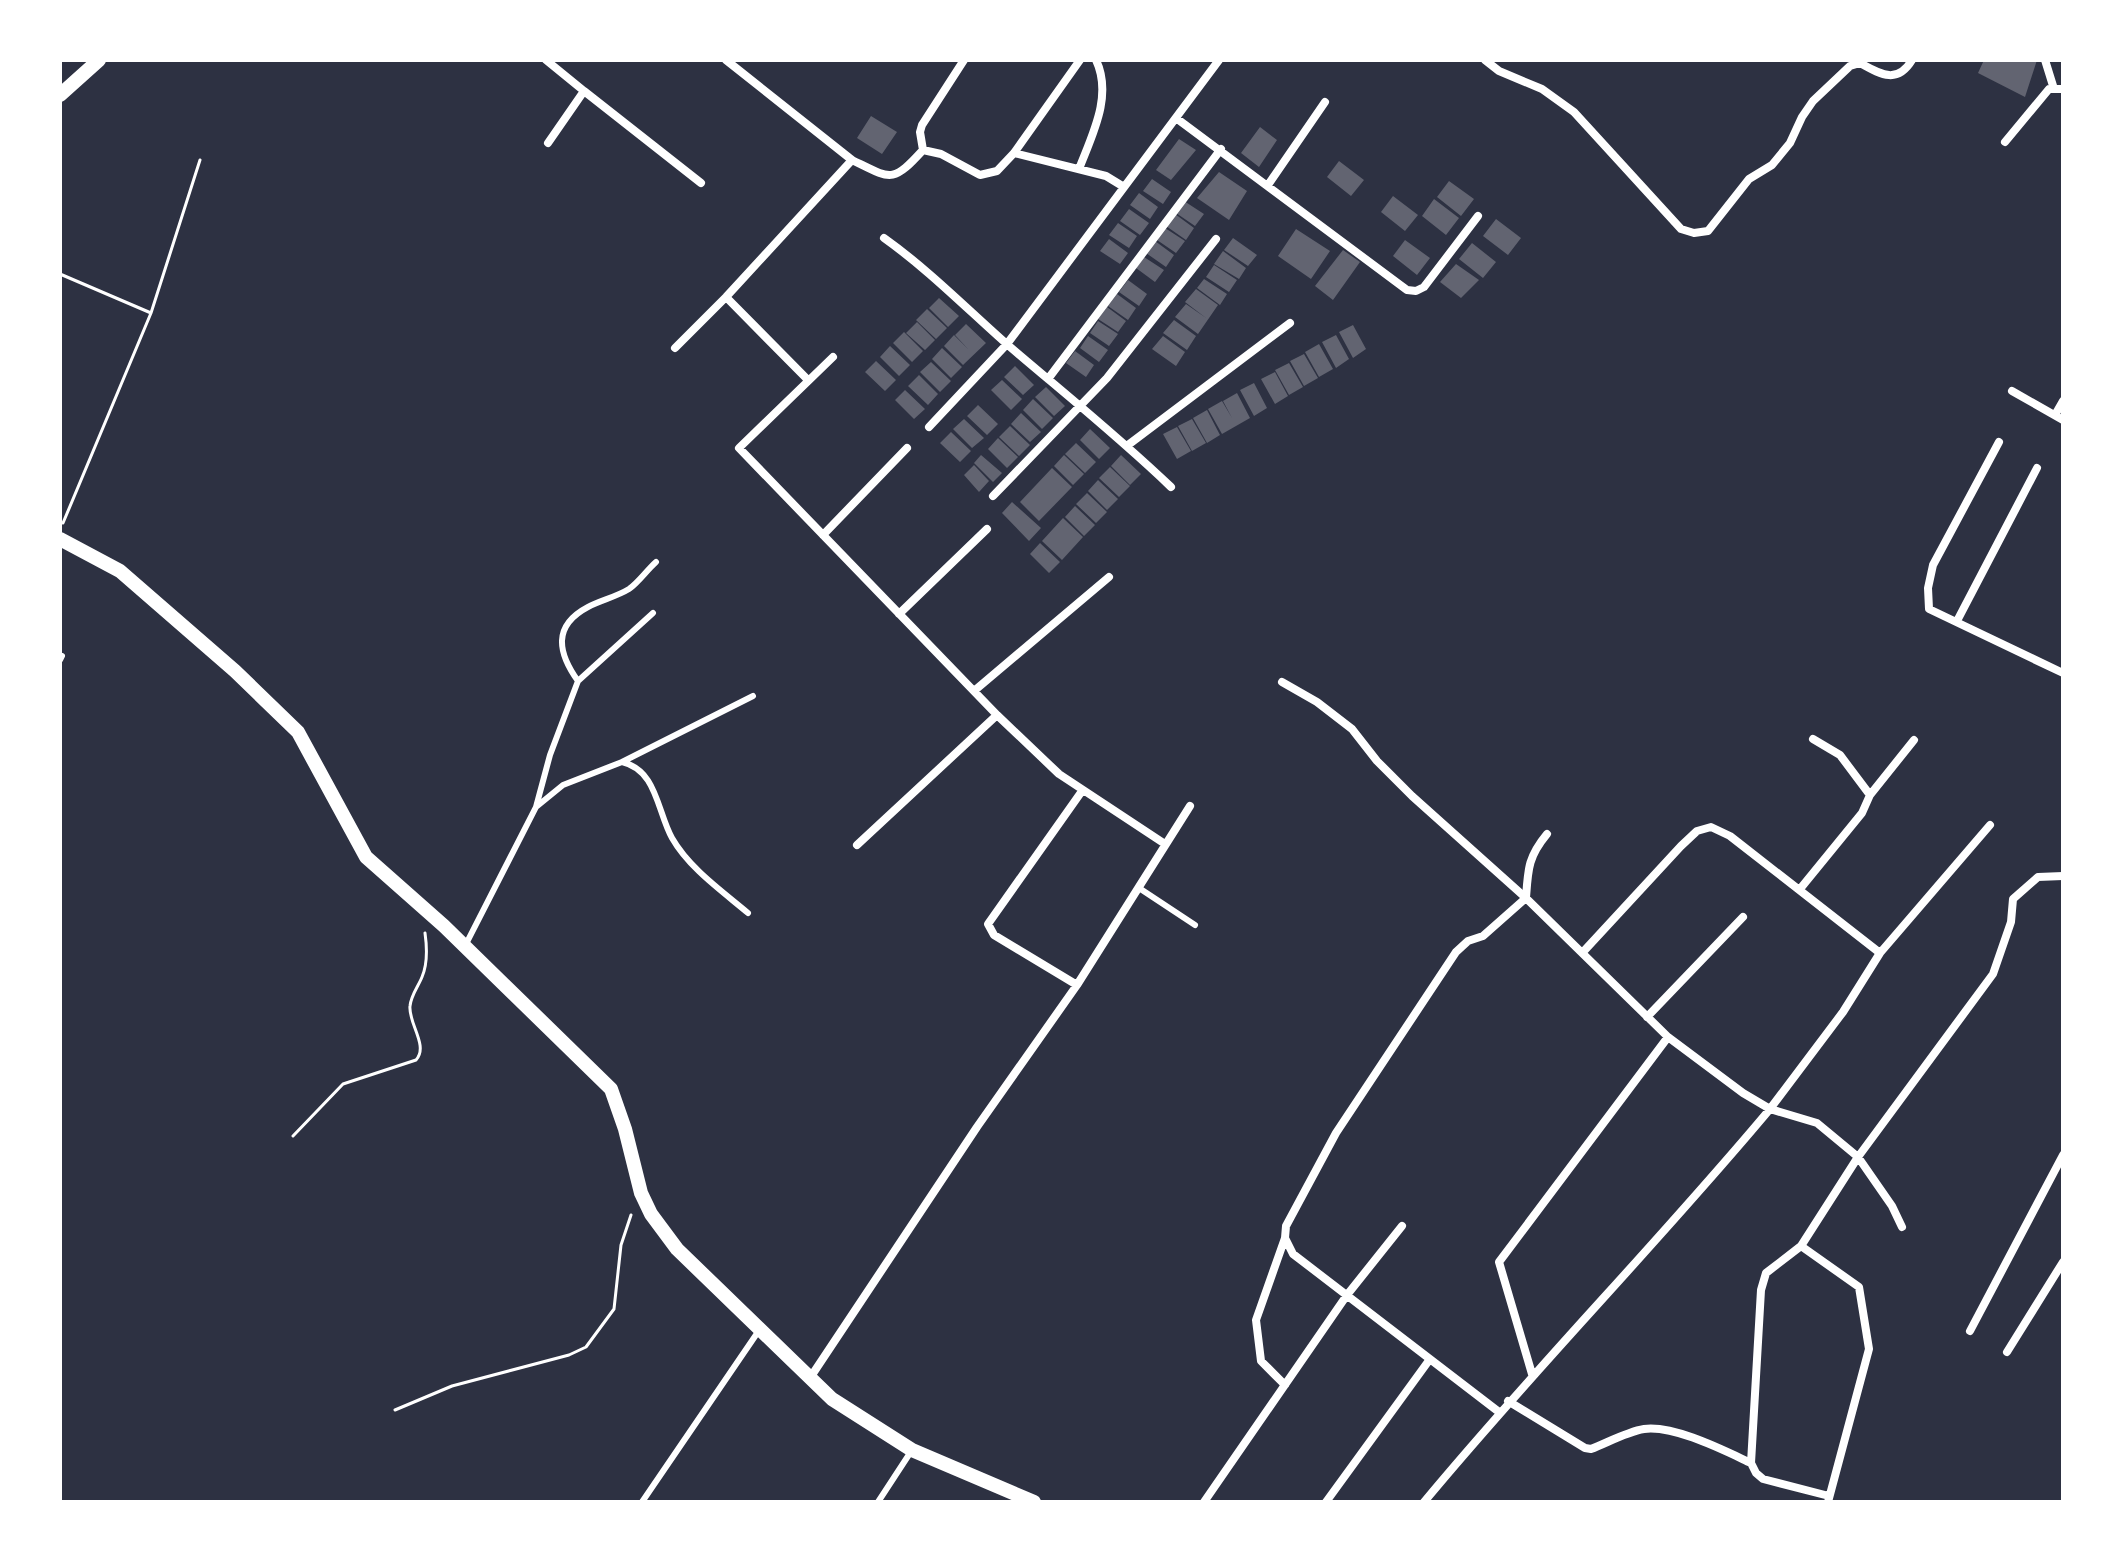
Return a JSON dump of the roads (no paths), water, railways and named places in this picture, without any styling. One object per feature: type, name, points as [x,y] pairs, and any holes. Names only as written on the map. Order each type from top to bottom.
[{"type":"street","points":[[546,60],[701,183]]},
{"type":"street","points":[[726,60],[852,160],[881,174],[896,176],[923,150],[922,125],[964,60]]},
{"type":"street","points":[[923,150],[941,154],[980,175],[997,171],[1014,153],[1080,60]]},
{"type":"street","points":[[1079,169],[1104,95],[1096,60]]},
{"type":"street","points":[[929,427],[1007,344],[1219,60]]},
{"type":"street","points":[[1485,60],[1499,71],[1542,89],[1574,112],[1664,213],[1681,229],[1694,233],[1708,231],[1749,179],[1772,165],[1790,143],[1813,101],[1850,66],[1860,63],[1884,76],[1908,68],[1912,60]]},
{"type":"street","points":[[2005,142],[2049,89],[2058,89],[2045,60]]},
{"type":"street","points":[[60,95],[97,61]]},
{"type":"street","points":[[548,143],[584,91]]},
{"type":"street","points":[[1268,185],[1325,102]]},
{"type":"street","points":[[1176,118],[1407,290],[1416,291],[1424,287],[1478,216]]},
{"type":"street","points":[[1048,379],[1221,149]]},
{"type":"street","points":[[1014,153],[1106,176],[1124,187]]},
{"type":"street","points":[[675,348],[852,160]]},
{"type":"street","points":[[884,238],[1128,445],[1171,487]]},
{"type":"street","points":[[993,496],[1107,378],[1216,239]]},
{"type":"street","points":[[726,297],[808,380]]},
{"type":"street","points":[[1128,445],[1290,323]]},
{"type":"street","points":[[833,357],[739,448],[1043,761],[1082,791],[1165,844]]},
{"type":"street","points":[[2012,391],[2059,417],[2063,401]]},
{"type":"street","points":[[1999,442],[1933,565],[1928,588],[1929,609],[2062,670]]},
{"type":"street","points":[[823,535],[907,448]]},
{"type":"street","points":[[1957,621],[2037,468]]},
{"type":"street","points":[[899,614],[987,529]]},
{"type":"street","points":[[60,539],[120,571],[235,671],[298,732],[366,857],[465,946],[611,1089],[641,1193],[651,1214],[677,1249],[832,1399],[912,1450],[1034,1502]]},
{"type":"street","points":[[974,691],[1109,577]]},
{"type":"street","points":[[1282,682],[1317,702],[1352,729],[1377,761],[1412,796],[1526,898],[1668,1037],[1743,1093],[1770,1109],[1817,1123],[1858,1157],[1892,1206],[1902,1227]]},
{"type":"street","points":[[857,845],[997,715]]},
{"type":"street","points":[[1813,739],[1840,755],[1870,795]]},
{"type":"street","points":[[1800,889],[1862,813],[1870,795],[1914,740]]},
{"type":"street","points":[[1077,985],[994,935],[988,924],[1082,791]]},
{"type":"street","points":[[810,1378],[977,1127],[1077,985],[1190,806]]},
{"type":"street","points":[[1424,1502],[1508,1401],[1659,1238],[1770,1109],[1843,1012],[1880,953],[1990,825]]},
{"type":"street","points":[[1583,952],[1681,846],[1697,831],[1711,827],[1730,836],[1880,953]]},
{"type":"street","points":[[1285,1385],[1261,1361],[1256,1320],[1285,1238],[1286,1226],[1336,1133],[1456,952],[1468,941],[1483,936],[1526,898],[1529,862],[1535,848],[1547,834]]},
{"type":"street","points":[[1801,1246],[1859,1287],[1869,1349],[1828,1499],[1763,1479],[1751,1463],[1761,1290],[1766,1273],[1801,1246],[1858,1157],[1993,974],[2011,922],[2013,899],[2038,877],[2060,875]]},
{"type":"street","points":[[1647,1017],[1743,917]]},
{"type":"street","points":[[1532,1374],[1499,1262],[1668,1037]]},
{"type":"street","points":[[1970,1331],[2063,1155]]},
{"type":"street","points":[[1204,1502],[1347,1295],[1402,1226]]},
{"type":"street","points":[[1285,1238],[1293,1254],[1499,1412]]},
{"type":"street","points":[[2007,1352],[2063,1262]]},
{"type":"street","points":[[1326,1502],[1430,1359]]},
{"type":"street","points":[[1508,1401],[1585,1448],[1591,1449],[1641,1429],[1654,1429],[1694,1439],[1751,1463]]},
{"type":"lane","points":[[578,681],[565,663],[560,639],[567,624],[584,609],[631,588],[656,562]]},
{"type":"lane","points":[[465,946],[536,807],[550,755],[578,681],[653,613]]},
{"type":"lane","points":[[536,807],[563,785],[622,762],[753,696]]},
{"type":"lane","points":[[622,762],[638,769],[648,780],[672,838],[682,853],[748,913]]},
{"type":"lane","points":[[1139,888],[1195,925]]},
{"type":"lane","points":[[642,1502],[760,1329]]},
{"type":"lane","points":[[878,1502],[912,1450]]}]
